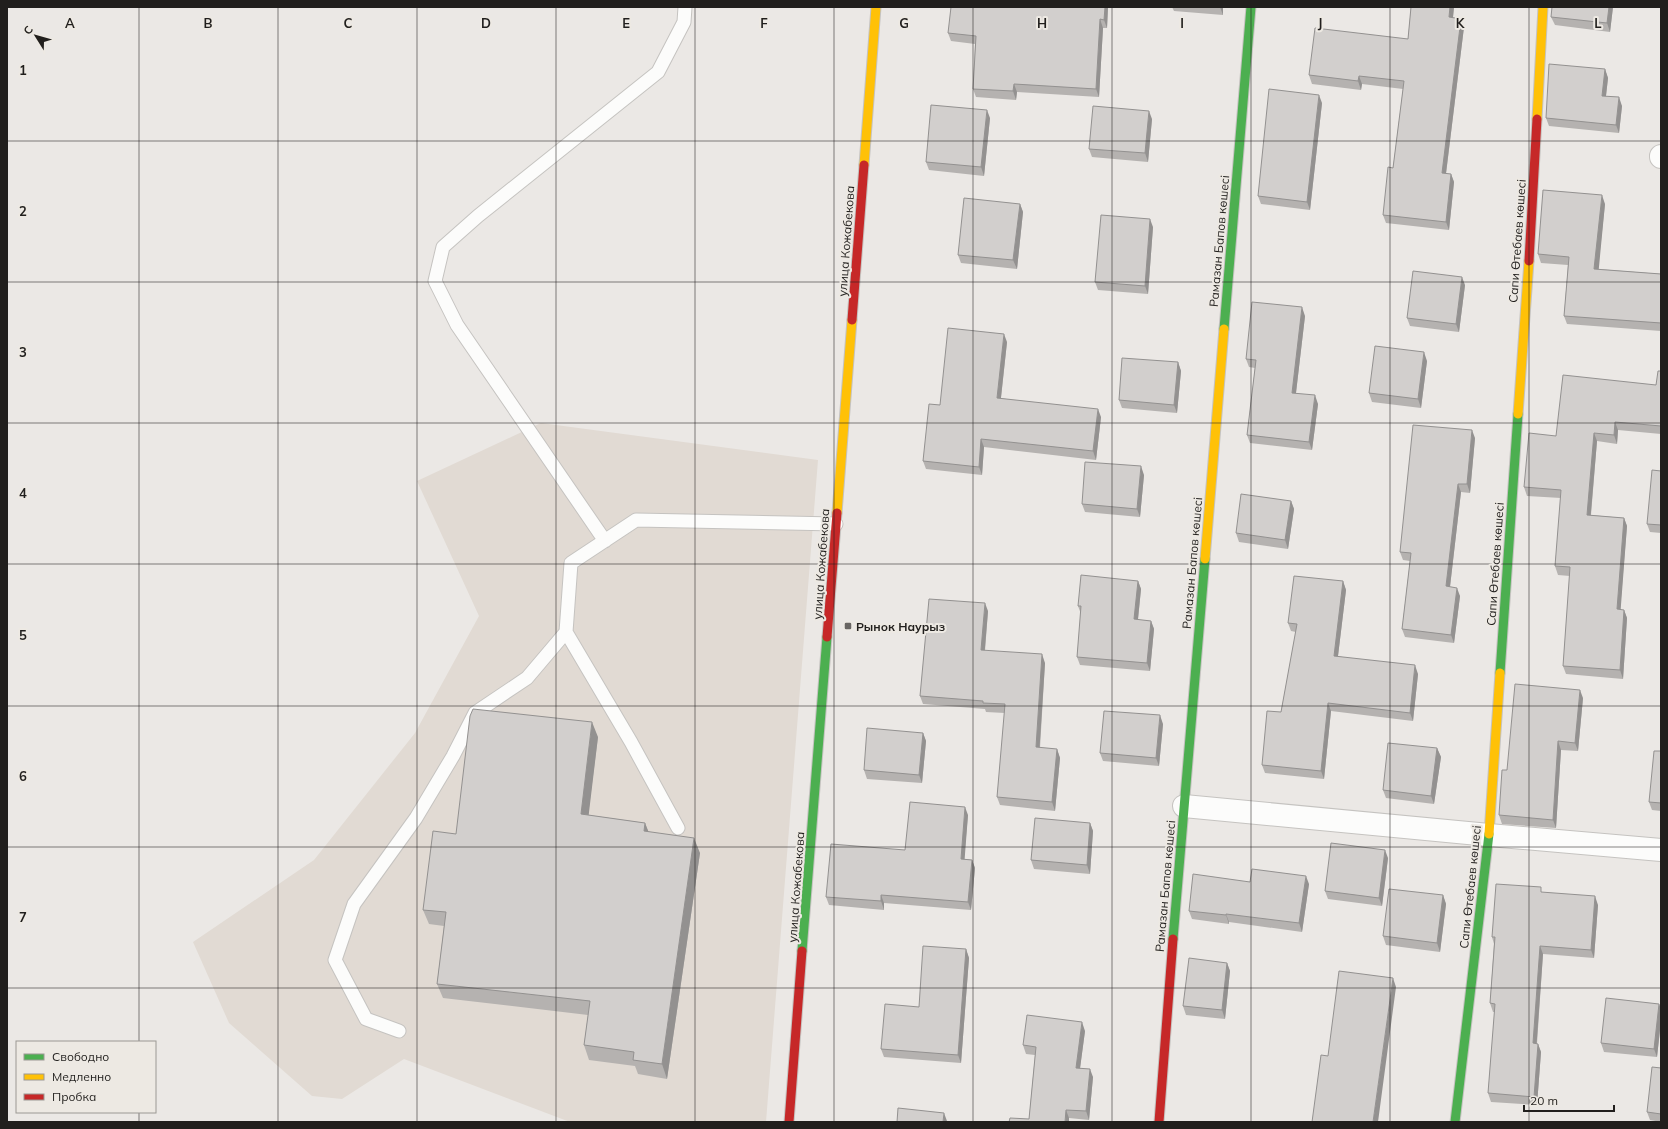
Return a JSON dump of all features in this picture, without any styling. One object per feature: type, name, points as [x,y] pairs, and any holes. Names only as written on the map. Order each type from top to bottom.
[{"type":"street","name":"улица Кожабекова","points":[[789,1122],[876,7]]},
{"type":"street","name":"Рамазан Бапов көшесі","points":[[1159,1122],[1251,7]]},
{"type":"street","name":"Сапи Өтебаев көшесі","points":[[1455,1122],[1489,835],[1518,389],[1532,212],[1543,7]]},
{"type":"street","points":[[1184,806],[1661,850]]},
{"type":"lane","points":[[605,541],[457,325],[435,280],[443,247],[478,216],[658,72],[684,22],[685,7]]},
{"type":"lane","points":[[399,1031],[366,1019],[335,960],[354,904],[416,818],[453,756],[475,714],[527,678],[566,632],[572,563],[636,520],[836,524]]},
{"type":"lane","points":[[566,632],[631,742],[678,828]]},
{"type":"shaded area","points":[[541,423],[818,460],[766,1122],[570,1122],[404,1059],[342,1099],[312,1096],[229,1023],[193,942],[314,860],[415,733],[479,616],[417,481]]},
{"type":"building","points":[[951,7],[1105,7],[1104,20],[1100,19],[1096,89],[1014,84],[1013,91],[973,89],[976,36],[948,33]]},
{"type":"building","points":[[1411,7],[1450,7],[1449,17],[1461,19],[1442,173],[1451,174],[1446,222],[1383,215],[1388,167],[1393,168],[1404,81],[1359,76],[1358,81],[1309,75],[1315,28],[1408,39]]},
{"type":"building","points":[[1552,7],[1609,7],[1607,23],[1551,17]]},
{"type":"building","points":[[1549,64],[1605,69],[1602,96],[1619,97],[1616,125],[1546,118]]},
{"type":"building","points":[[1269,89],[1319,95],[1307,202],[1258,196]]},
{"type":"building","points":[[931,105],[987,110],[981,167],[926,162]]},
{"type":"building","points":[[1093,106],[1149,111],[1145,153],[1089,149]]},
{"type":"building","points":[[1543,190],[1602,195],[1594,269],[1661,274],[1661,323],[1564,316],[1569,257],[1538,254]]},
{"type":"building","points":[[964,198],[1020,204],[1013,260],[958,255]]},
{"type":"building","points":[[1101,215],[1150,219],[1145,286],[1095,282]]},
{"type":"building","points":[[1413,271],[1462,277],[1456,324],[1407,318]]},
{"type":"building","points":[[1252,302],[1302,307],[1292,393],[1315,395],[1309,442],[1247,435],[1256,360],[1246,359]]},
{"type":"building","points":[[948,328],[1004,334],[997,398],[1098,409],[1093,451],[981,439],[979,467],[923,461],[929,404],[940,405]]},
{"type":"building","points":[[1375,346],[1424,352],[1418,399],[1369,393]]},
{"type":"building","points":[[1122,358],[1178,362],[1174,405],[1119,400]]},
{"type":"building","points":[[1658,371],[1661,371],[1661,426],[1615,422],[1614,435],[1594,433],[1587,515],[1624,518],[1617,609],[1624,610],[1620,670],[1563,666],[1570,567],[1555,566],[1561,490],[1524,487],[1529,433],[1556,436],[1563,375],[1656,385]]},
{"type":"building","points":[[1413,425],[1472,430],[1467,484],[1458,484],[1446,586],[1457,588],[1451,635],[1402,629],[1411,553],[1400,552]]},
{"type":"building","points":[[1085,462],[1141,466],[1137,509],[1082,504]]},
{"type":"building","points":[[1652,470],[1661,471],[1661,525],[1647,524]]},
{"type":"building","points":[[1241,494],[1291,501],[1285,540],[1236,533]]},
{"type":"building","points":[[1081,575],[1138,581],[1134,619],[1151,621],[1147,663],[1077,657],[1081,606],[1078,606]]},
{"type":"building","points":[[1294,576],[1343,581],[1334,656],[1415,665],[1410,713],[1328,703],[1321,771],[1262,765],[1267,711],[1281,712],[1297,624],[1288,623]]},
{"type":"building","points":[[929,599],[985,603],[981,650],[1042,654],[1036,747],[1057,749],[1052,802],[997,797],[1005,704],[920,696]]},
{"type":"building","points":[[1515,684],[1580,690],[1575,743],[1558,741],[1553,820],[1499,815],[1502,770],[1507,770]]},
{"type":"building","points":[[473,709],[592,722],[581,814],[645,823],[644,831],[694,838],[662,1064],[633,1060],[634,1052],[584,1045],[590,1001],[437,984],[446,912],[423,910],[433,831],[456,834],[470,716]]},
{"type":"building","points":[[1104,711],[1160,715],[1156,758],[1100,753]]},
{"type":"building","points":[[867,728],[923,733],[919,775],[864,770]]},
{"type":"building","points":[[1388,743],[1437,748],[1431,796],[1383,790]]},
{"type":"building","points":[[1654,751],[1661,751],[1661,803],[1649,802]]},
{"type":"building","points":[[910,802],[965,807],[961,859],[972,860],[968,902],[881,895],[881,901],[826,897],[831,844],[905,850]]},
{"type":"building","points":[[1035,818],[1090,823],[1087,865],[1031,860]]},
{"type":"building","points":[[1331,843],[1385,850],[1379,898],[1325,891]]},
{"type":"building","points":[[1252,869],[1306,876],[1299,923],[1189,911],[1193,874],[1250,882]]},
{"type":"building","points":[[1496,884],[1541,887],[1541,892],[1595,896],[1591,950],[1540,946],[1533,1043],[1538,1044],[1534,1097],[1488,1093],[1495,1004],[1490,1003],[1495,937],[1492,937]]},
{"type":"building","points":[[1389,889],[1443,895],[1437,943],[1383,936]]},
{"type":"building","points":[[923,946],[966,949],[958,1055],[881,1049],[885,1004],[919,1007]]},
{"type":"building","points":[[1189,958],[1227,963],[1222,1010],[1183,1006]]},
{"type":"building","points":[[1339,971],[1393,978],[1373,1122],[1312,1122],[1321,1055],[1328,1056]]},
{"type":"building","points":[[1606,998],[1659,1004],[1654,1049],[1601,1043]]},
{"type":"building","points":[[1027,1015],[1082,1022],[1076,1068],[1090,1069],[1086,1111],[1066,1110],[1065,1122],[1009,1122],[1010,1118],[1029,1119],[1036,1047],[1023,1045]]},
{"type":"building","points":[[1652,1067],[1661,1068],[1661,1114],[1647,1112]]},
{"type":"building","points":[[898,1108],[944,1113],[943,1122],[897,1122]]},
{"type":"traffic: fast","points":[[1224,329],[1251,7]]},
{"type":"traffic: fast","points":[[1500,673],[1518,414]]},
{"type":"traffic: fast","points":[[1173,939],[1205,559]]},
{"type":"traffic: fast","points":[[802,951],[827,637]]},
{"type":"traffic: fast","points":[[1455,1122],[1489,834]]},
{"type":"traffic: slow","points":[[864,165],[876,7]]},
{"type":"traffic: slow","points":[[1537,119],[1543,7]]},
{"type":"traffic: slow","points":[[1518,414],[1529,261]]},
{"type":"traffic: slow","points":[[837,513],[852,320]]},
{"type":"traffic: slow","points":[[1205,559],[1224,329]]},
{"type":"traffic: slow","points":[[1489,834],[1500,673]]},
{"type":"traffic: jam","points":[[1529,261],[1537,119]]},
{"type":"traffic: jam","points":[[852,320],[864,165]]},
{"type":"traffic: jam","points":[[827,637],[837,513]]},
{"type":"traffic: jam","points":[[1159,1122],[1173,939]]},
{"type":"traffic: jam","points":[[789,1122],[802,951]]},
{"type":"place","name":"Рынок Наурыз","points":[[848,626]]}]
